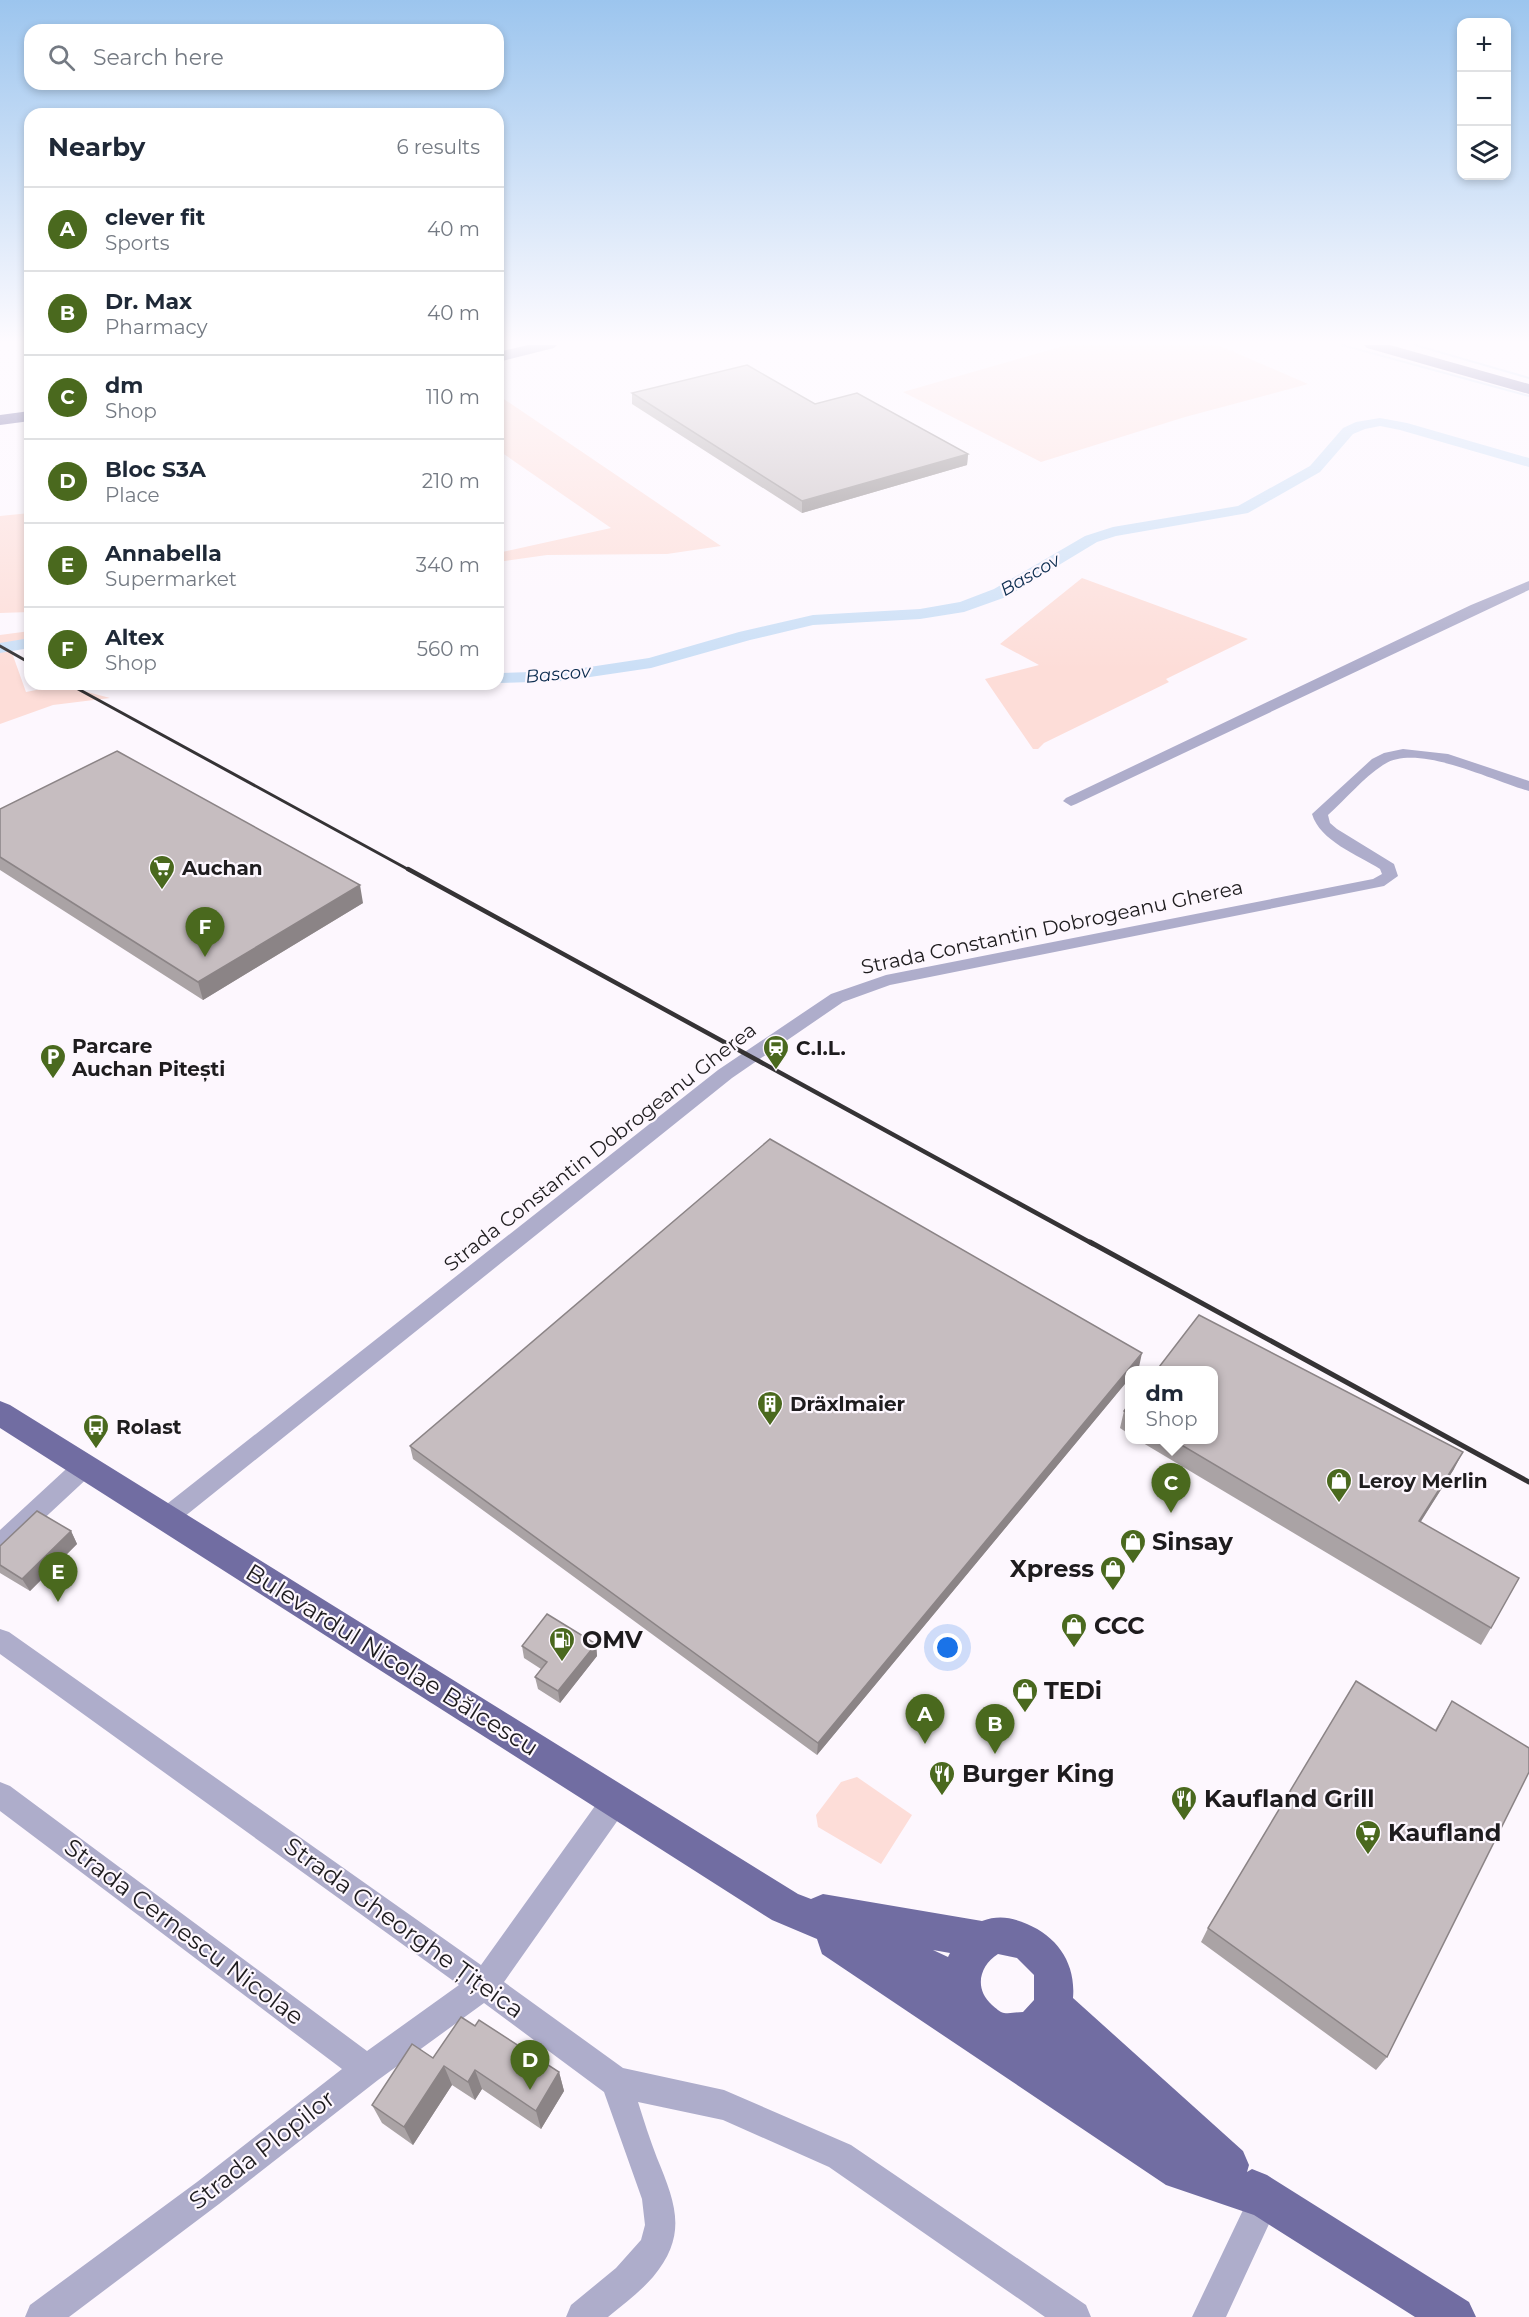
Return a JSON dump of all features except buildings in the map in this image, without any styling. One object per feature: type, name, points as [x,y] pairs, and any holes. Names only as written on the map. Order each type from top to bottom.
[{"type":"main road","name":"Bulevardul Nicolae Bălcescu","points":[[0,1413],[785,1907],[960,1981]]},
{"type":"main road","name":"Bulevardul Nicolae Bălcescu","points":[[785,1907],[981,1940]]},
{"type":"main road","points":[[785,1907],[1180,2171],[1265,2198]]},
{"type":"main road","points":[[994,1935],[1008,1935],[1034,1946],[1050,1966],[1054,1979],[1042,2017],[1017,2033],[1000,2032],[985,2025],[972,2013],[964,1998],[960,1981],[966,1958],[981,1940],[994,1935]]},
{"type":"main road","points":[[1042,2017],[1172,2145],[1265,2198],[1454,2317]]},
{"type":"street","points":[[1071,801],[1476,608],[1529,585]]},
{"type":"street","name":"Strada Constantin Dobrogeanu Gherea","points":[[166,1518],[725,1074],[837,998],[886,980],[1378,883],[1390,876],[1388,867],[1331,832],[1323,825],[1320,814],[1377,762],[1389,756],[1419,753],[1443,757],[1529,786]]},
{"type":"street","points":[[0,1545],[86,1466]]},
{"type":"street","name":"Strada Gheorghe Țițeica","points":[[0,1640],[484,1985],[616,2082],[724,2105],[840,2156],[1074,2317]]},
{"type":"street","name":"Strada Cernescu Nicolae","points":[[0,1795],[367,2069]]},
{"type":"street","name":"Strada Plopilor","points":[[42,2317],[208,2193],[367,2069],[484,1985],[615,1801]]},
{"type":"street","points":[[583,2317],[642,2265],[657,2243],[662,2223],[660,2202],[629,2123],[616,2082]]},
{"type":"street","points":[[1209,2317],[1265,2198]]},
{"type":"shaded area","points":[[504,453],[584,453],[721,546],[667,554],[547,555],[504,561],[504,552],[611,528]]},
{"type":"shaded area","points":[[1024,453],[1069,453],[1041,462]]},
{"type":"shaded area","points":[[24,514],[24,612],[0,613],[0,516]]},
{"type":"shaded area","points":[[1082,578],[1248,639],[1166,679],[1169,682],[1044,743],[1038,749],[1033,749],[985,679],[1039,665],[1000,644]]},
{"type":"shaded area","points":[[24,632],[24,648],[11,650],[26,692],[80,690],[110,698],[53,705],[0,724],[0,635]]},
{"type":"shaded area","points":[[857,1777],[912,1815],[881,1864],[818,1827],[816,1815],[841,1782]]},
{"type":"waterway","name":"Bascov","points":[[504,678],[563,676],[651,663],[745,636],[813,620],[920,614],[964,607],[1000,593],[1091,539],[1113,532],[1242,510],[1315,469],[1329,453]]},
{"type":"waterway","name":"Bascov","points":[[1495,453],[1529,463]]},
{"type":"waterway","name":"Bascov","points":[[0,648],[24,644]]},
{"type":"railway","points":[[0,646],[24,660]]},
{"type":"railway","points":[[80,690],[411,871]]},
{"type":"railway","points":[[408,869],[1093,1244]]},
{"type":"railway","points":[[1090,1242],[1529,1482]]},
{"type":"place","name":"Auchan","points":[[162,891]]},
{"type":"place","name":"Altex","points":[[205,957]]},
{"type":"place","name":"C.I.L.","points":[[776,1071]]},
{"type":"place","name":"Parcare Auchan Pitești","points":[[53,1080]]},
{"type":"place","name":"Dräxlmaier","points":[[770,1427]]},
{"type":"place","name":"Rolast","points":[[96,1450]]},
{"type":"place","name":"Leroy Merlin","points":[[1339,1504]]},
{"type":"place","name":"dm","points":[[1171,1513]]},
{"type":"place","name":"Sinsay","points":[[1133,1565]]},
{"type":"place","name":"Xpress","points":[[1113,1592]]},
{"type":"place","name":"Annabella","points":[[58,1602]]},
{"type":"place","name":"CCC","points":[[1074,1649]]},
{"type":"place","name":"OMV","points":[[562,1663]]},
{"type":"place","name":"TEDi","points":[[1025,1714]]},
{"type":"place","name":"clever fit","points":[[925,1744]]},
{"type":"place","name":"Dr. Max","points":[[995,1754]]},
{"type":"place","name":"Burger King","points":[[942,1797]]},
{"type":"place","name":"Kaufland Grill","points":[[1184,1822]]},
{"type":"place","name":"Kaufland","points":[[1368,1856]]},
{"type":"place","name":"Bloc S3A","points":[[530,2090]]}]
